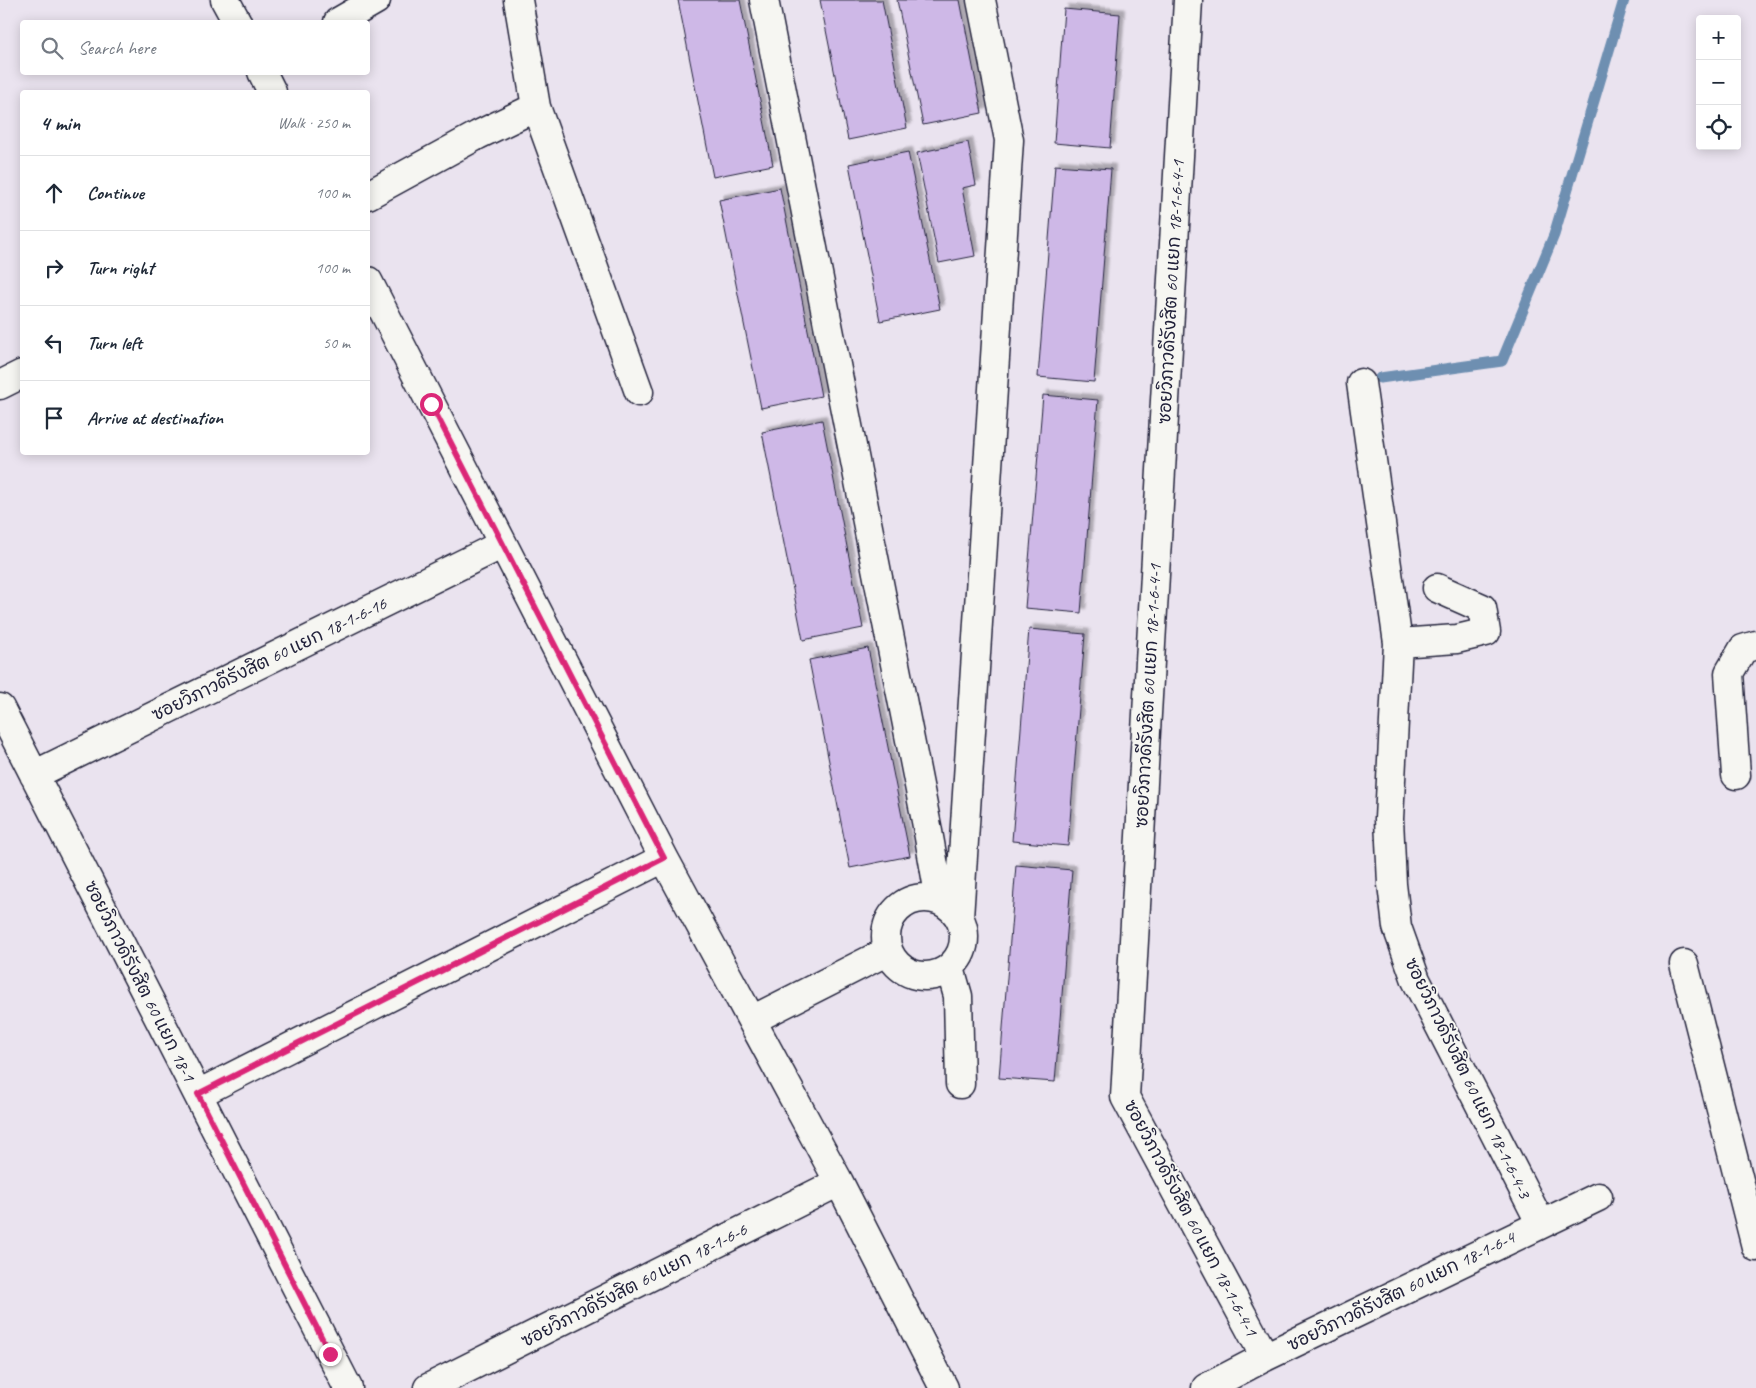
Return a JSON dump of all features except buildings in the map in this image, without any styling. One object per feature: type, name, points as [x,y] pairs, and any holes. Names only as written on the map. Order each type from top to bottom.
[{"type":"street","points":[[225,0],[236,20]]},
{"type":"street","points":[[341,20],[376,0]]},
{"type":"street","points":[[518,0],[536,107],[639,392]]},
{"type":"street","points":[[764,0],[927,826],[949,909]]},
{"type":"street","points":[[949,909],[1009,140],[981,0]]},
{"type":"street","name":"ซอยวิภาวดีรังสิต 60 แยก 18-1-6-4-1","points":[[1188,0],[1125,1096],[1265,1357]]},
{"type":"street","points":[[263,75],[271,90]]},
{"type":"street","points":[[370,194],[478,135],[536,107]]},
{"type":"street","points":[[370,285],[664,858],[839,1182],[944,1388]]},
{"type":"street","points":[[0,385],[20,375]]},
{"type":"street","name":"ซอยวิภาวดีรังสิต 60 แยก 18-1-6-4-3","points":[[1361,383],[1398,643],[1389,819],[1396,927],[1416,980],[1541,1224]]},
{"type":"street","name":"ซอยวิภาวดีรังสิต 60 แยก 18-1-6-16","points":[[34,774],[503,544]]},
{"type":"street","points":[[1398,643],[1457,639],[1486,632],[1482,608],[1438,588]]},
{"type":"street","points":[[1736,775],[1729,673],[1743,648],[1756,645]]},
{"type":"street","name":"ซอยวิภาวดีรังสิต 60 แยก 18-1","points":[[0,708],[348,1388]]},
{"type":"street","points":[[198,1094],[664,858]]},
{"type":"street","points":[[924,897],[949,909],[963,923],[965,940],[960,956],[950,968],[935,976],[918,976],[906,971],[895,963],[888,951],[886,937],[888,923],[896,910],[909,901],[924,897]]},
{"type":"street","points":[[752,1020],[888,951]]},
{"type":"street","points":[[1684,964],[1756,1247]]},
{"type":"street","points":[[950,968],[958,996],[960,1084]]},
{"type":"street","name":"ซอยวิภาวดีรังสิต 60 แยก 18-1-6-6","points":[[428,1388],[839,1182]]},
{"type":"street","name":"ซอยวิภาวดีรังสิต 60 แยก 18-1-6-4","points":[[1206,1388],[1265,1357],[1598,1197]]},
{"type":"waterway","points":[[1380,378],[1502,361],[1554,235],[1624,0]]},
{"type":"route","points":[[330,1354],[198,1094],[664,858],[431,404]]}]
